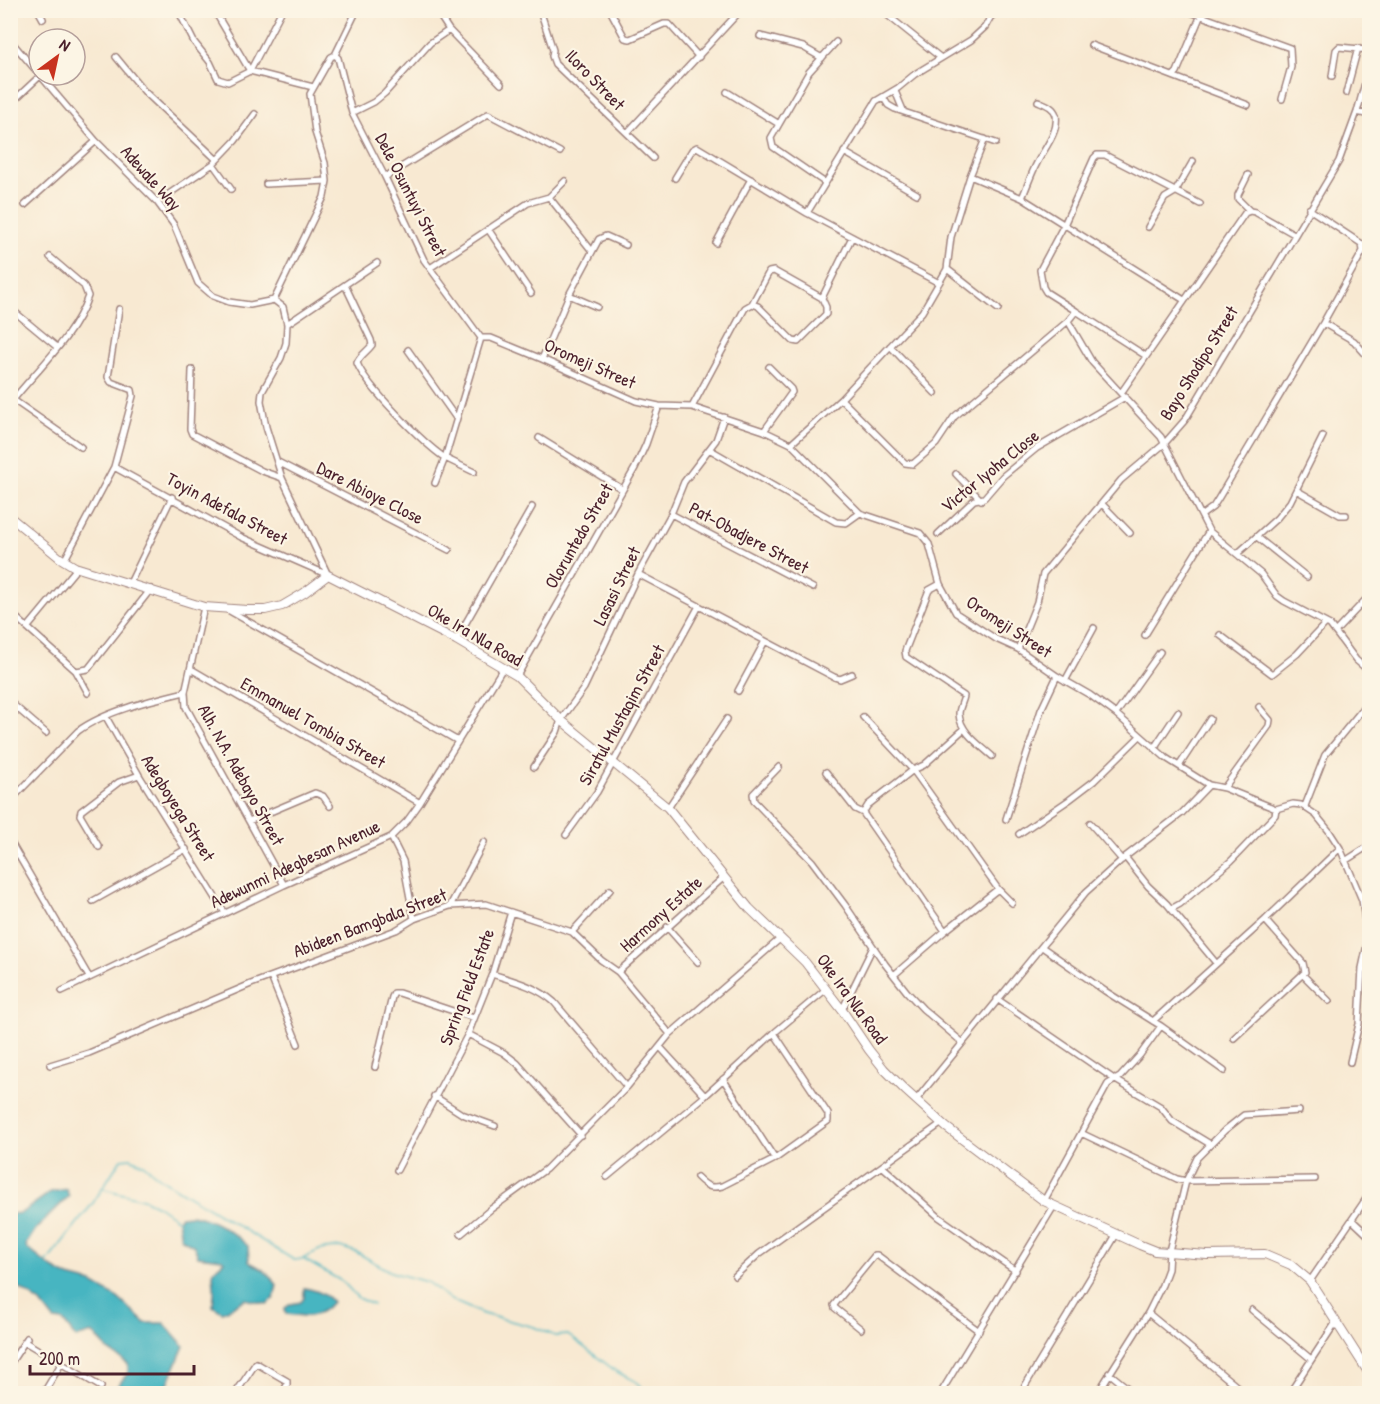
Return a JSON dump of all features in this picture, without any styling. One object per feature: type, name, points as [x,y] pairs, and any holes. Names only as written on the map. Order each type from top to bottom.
[{"type":"street","points":[[38,10],[43,19]]},
{"type":"street","points":[[178,10],[194,42],[210,62],[218,79],[228,82],[250,71],[282,10]]},
{"type":"street","points":[[214,10],[250,71],[313,87]]},
{"type":"street","points":[[10,517],[64,561],[77,568],[204,607],[265,610],[282,606],[328,575],[282,478],[266,427],[261,401],[265,386],[274,373],[286,343],[288,324],[283,308],[274,300],[324,197],[327,182],[326,163],[315,132],[310,99],[313,87],[331,57],[335,55],[357,10]]},
{"type":"street","points":[[436,10],[449,30],[501,84]]},
{"type":"street","name":"Iloro Street","points":[[540,10],[553,50],[552,56],[555,64],[653,158]]},
{"type":"street","points":[[610,10],[625,38],[630,39],[669,24],[699,57]]},
{"type":"street","points":[[627,133],[741,10]]},
{"type":"street","points":[[807,213],[876,101],[895,91],[915,74],[971,40],[986,27],[990,18],[998,10]]},
{"type":"street","points":[[1185,10],[1202,13],[1290,48],[1291,67],[1282,99]]},
{"type":"street","points":[[883,11],[941,58]]},
{"type":"street","points":[[1173,76],[1177,72],[1202,13]]},
{"type":"street","points":[[352,113],[374,102],[385,93],[430,43],[449,30]]},
{"type":"street","points":[[760,36],[803,47],[822,58]]},
{"type":"street","name":"Adewale Way","points":[[10,40],[27,60]]},
{"type":"street","points":[[824,182],[773,147],[771,138],[809,72],[836,42]]},
{"type":"street","points":[[1091,45],[1248,105]]},
{"type":"street","points":[[1332,76],[1336,50],[1339,47],[1370,50]]},
{"type":"street","points":[[1346,93],[1358,48]]},
{"type":"street","name":"Dele Osuntuyi Street","points":[[335,55],[338,58],[352,113],[424,260],[481,338]]},
{"type":"street","points":[[116,57],[144,91],[214,161],[231,189]]},
{"type":"street","name":"Bayo Shodipo Street","points":[[1018,649],[1038,602],[1043,574],[1121,480],[1164,444],[1185,420],[1339,161],[1358,112],[1370,65]]},
{"type":"street","points":[[10,104],[28,87]]},
{"type":"street","name":"Adewale Way","points":[[49,87],[96,141],[157,202],[174,225],[198,283],[213,296],[229,302],[250,305],[274,300]]},
{"type":"street","points":[[895,91],[903,110]]},
{"type":"street","points":[[727,92],[779,124]]},
{"type":"street","points":[[883,97],[888,105],[996,143]]},
{"type":"street","points":[[1022,198],[1036,164],[1053,134],[1056,123],[1056,114],[1052,108],[1038,101]]},
{"type":"street","points":[[1358,112],[1370,115]]},
{"type":"street","points":[[157,202],[214,161],[235,141],[255,114]]},
{"type":"street","points":[[385,177],[488,114],[561,152]]},
{"type":"street","points":[[791,444],[841,399],[920,315],[947,269],[951,237],[970,176],[985,139]]},
{"type":"street","points":[[25,205],[96,141]]},
{"type":"street","points":[[675,178],[692,150],[697,147],[807,213],[939,283]]},
{"type":"street","points":[[844,152],[917,194]]},
{"type":"street","points":[[1146,356],[1046,292],[1040,270],[1097,155],[1105,155],[1200,204]]},
{"type":"street","points":[[1149,227],[1165,198],[1175,192],[1193,161]]},
{"type":"street","points":[[1248,175],[1238,199],[1250,211],[1294,234]]},
{"type":"street","points":[[970,176],[1022,198],[1184,300]]},
{"type":"street","points":[[716,243],[751,179]]},
{"type":"street","points":[[430,268],[528,204],[549,197],[565,181]]},
{"type":"street","points":[[266,184],[327,182]]},
{"type":"street","points":[[549,197],[592,251]]},
{"type":"street","points":[[1202,515],[1213,507],[1218,499],[1323,323],[1364,248],[1362,244],[1310,209]]},
{"type":"street","points":[[1123,395],[1184,300],[1245,213],[1250,211]]},
{"type":"street","points":[[488,229],[531,293]]},
{"type":"street","points":[[542,359],[569,295],[599,239],[606,236],[626,245]]},
{"type":"street","points":[[822,298],[852,237]]},
{"type":"street","points":[[50,257],[84,286],[88,296],[83,312],[57,347],[12,399],[81,447]]},
{"type":"street","points":[[288,324],[377,263]]},
{"type":"street","points":[[947,269],[998,309]]},
{"type":"street","points":[[692,407],[745,308],[752,304],[771,270],[822,298],[826,314],[798,342],[792,341],[758,306],[752,304]]},
{"type":"street","points":[[345,285],[372,345],[359,357],[357,363],[359,369],[379,395],[434,449],[445,458],[474,472]]},
{"type":"street","points":[[569,295],[597,307]]},
{"type":"street","points":[[10,308],[57,347]]},
{"type":"street","points":[[64,561],[114,467],[133,396],[132,390],[111,382],[108,377],[119,309]]},
{"type":"street","points":[[841,399],[905,462],[913,464],[936,444],[954,417],[1068,321],[1076,311]]},
{"type":"street","points":[[1068,321],[1092,362],[1161,437],[1209,531],[1261,573],[1277,596],[1326,623],[1356,660],[1370,672]]},
{"type":"street","points":[[1323,323],[1354,341],[1370,359]]},
{"type":"street","points":[[435,483],[445,458],[481,338]]},
{"type":"street","name":"Oromeji Street","points":[[481,338],[491,338],[636,401],[659,406],[692,407],[764,431],[791,444],[860,513],[920,533],[929,544],[940,584],[956,613],[1090,695],[1116,714],[1154,748],[1209,785],[1224,788],[1276,809],[1293,804],[1305,806]]},
{"type":"street","points":[[890,346],[935,393]]},
{"type":"street","points":[[408,350],[456,418]]},
{"type":"street","points":[[764,431],[792,392],[791,388],[769,367]]},
{"type":"street","points":[[192,370],[190,429],[192,434],[262,471],[282,478]]},
{"type":"street","name":"Victor Iyoha Close","points":[[938,534],[974,500],[981,500],[1003,476],[1037,448],[1123,395]]},
{"type":"street","name":"Oloruntedo Street","points":[[517,676],[635,468],[659,406]]},
{"type":"street","name":"Lasasi Street","points":[[534,767],[557,732],[561,720],[584,688],[638,574],[671,514],[684,482],[717,438],[724,417]]},
{"type":"street","points":[[1238,554],[1290,502],[1323,435]]},
{"type":"street","points":[[539,438],[622,489]]},
{"type":"street","points":[[709,449],[836,522],[846,523],[860,513]]},
{"type":"street","name":"Dare Abioye Close","points":[[278,462],[449,550]]},
{"type":"street","name":"Toyin Adefala Street","points":[[114,467],[241,537],[328,575]]},
{"type":"street","points":[[956,474],[981,500]]},
{"type":"street","points":[[1296,490],[1340,515],[1346,515]]},
{"type":"street","points":[[130,583],[172,497]]},
{"type":"street","points":[[1102,504],[1130,533]]},
{"type":"street","points":[[456,640],[532,507]]},
{"type":"street","name":"Pat-Obadjere Street","points":[[671,514],[813,588]]},
{"type":"street","points":[[1145,635],[1209,531]]},
{"type":"street","points":[[1257,537],[1307,577]]},
{"type":"street","points":[[28,627],[77,568]]},
{"type":"street","points":[[638,574],[834,677],[840,679],[852,674]]},
{"type":"street","name":"Oke Ira Nla Road","points":[[328,575],[456,640],[517,676],[561,720],[668,808],[749,908],[805,962],[884,1069],[942,1123],[993,1164],[1044,1201],[1155,1251],[1207,1255],[1265,1254],[1291,1265],[1310,1281],[1370,1375]]},
{"type":"street","points":[[940,584],[929,590],[905,651],[909,661],[964,696],[959,715],[964,729],[992,756]]},
{"type":"street","points":[[76,671],[88,669],[151,590]]},
{"type":"street","points":[[1335,632],[1370,595]]},
{"type":"street","name":"Siratul Mustaqim Street","points":[[566,835],[597,792],[699,606]]},
{"type":"street","name":"Alh. N.A. Adebayo Street","points":[[204,607],[185,692],[186,707],[284,885]]},
{"type":"street","points":[[224,608],[458,741]]},
{"type":"street","points":[[10,612],[76,671],[88,693]]},
{"type":"street","points":[[1220,635],[1272,674],[1297,654],[1326,623]]},
{"type":"street","points":[[1065,681],[1094,628]]},
{"type":"street","points":[[738,691],[765,641]]},
{"type":"street","points":[[1116,714],[1160,652]]},
{"type":"street","name":"Adewunmi Adegbesan Avenue","points":[[62,991],[284,885],[391,837],[420,803],[503,668]]},
{"type":"street","name":"Emmanuel Tombia Street","points":[[191,669],[420,803]]},
{"type":"street","points":[[1006,819],[1041,710],[1057,676]]},
{"type":"street","points":[[10,801],[89,723],[145,702],[185,692]]},
{"type":"street","points":[[1350,1062],[1359,1024],[1362,968],[1368,940],[1362,900],[1340,848],[1316,814],[1305,806],[1325,755],[1370,700]]},
{"type":"street","points":[[10,702],[46,733]]},
{"type":"street","points":[[1224,788],[1269,726],[1270,720],[1259,707]]},
{"type":"street","points":[[1154,748],[1178,712]]},
{"type":"street","name":"Adegboyega Street","points":[[106,717],[139,775],[225,913]]},
{"type":"street","points":[[863,717],[913,770],[998,890],[1012,903]]},
{"type":"street","points":[[668,808],[727,719]]},
{"type":"street","points":[[1179,766],[1210,719]]},
{"type":"street","points":[[863,813],[868,805],[913,770],[924,765],[964,729]]},
{"type":"street","points":[[1019,834],[1086,787],[1140,736]]},
{"type":"street","points":[[779,767],[753,794],[754,801],[812,861],[873,947],[922,1009],[962,1042]]},
{"type":"street","points":[[826,772],[855,809],[863,813],[945,931]]},
{"type":"street","points":[[99,847],[81,811],[118,782],[139,775]]},
{"type":"street","points":[[916,1100],[1086,892],[1124,858],[1182,813],[1209,785]]},
{"type":"street","points":[[249,820],[315,793],[323,796],[330,806]]},
{"type":"street","points":[[1171,909],[1231,861],[1275,815],[1276,809]]},
{"type":"street","points":[[1090,823],[1171,909],[1216,963]]},
{"type":"street","points":[[391,837],[403,861],[414,919]]},
{"type":"street","points":[[10,840],[89,977]]},
{"type":"street","points":[[450,906],[484,842]]},
{"type":"street","points":[[1345,861],[1370,845]]},
{"type":"street","points":[[1153,1021],[1265,920],[1340,848]]},
{"type":"street","points":[[93,901],[186,849]]},
{"type":"street","name":"Harmony Estate","points":[[618,972],[723,878]]},
{"type":"street","points":[[572,932],[610,890]]},
{"type":"street","points":[[894,975],[998,890]]},
{"type":"street","name":"Abideen Bamgbala Street","points":[[50,1065],[89,1053],[271,977],[396,930],[414,919],[450,906],[486,904],[572,932],[601,960],[618,972],[670,1034]]},
{"type":"street","name":"Spring Field Estate","points":[[397,1170],[468,1034],[492,974],[511,912]]},
{"type":"street","points":[[1234,1038],[1303,975],[1305,967],[1303,963],[1265,920]]},
{"type":"street","points":[[667,927],[698,962]]},
{"type":"street","points":[[461,1234],[546,1169],[627,1087],[670,1034],[781,938]]},
{"type":"street","points":[[842,1010],[873,947]]},
{"type":"street","points":[[1042,947],[1224,1071]]},
{"type":"street","points":[[1362,968],[1370,973]]},
{"type":"street","points":[[492,974],[544,992],[627,1087]]},
{"type":"street","points":[[1303,975],[1329,1001]]},
{"type":"street","points":[[271,977],[297,1044]]},
{"type":"street","points":[[607,1177],[705,1096],[825,990]]},
{"type":"street","points":[[375,1067],[394,993],[474,1018]]},
{"type":"street","points":[[997,999],[1114,1079],[1161,1107],[1172,1121],[1210,1144]]},
{"type":"street","points":[[1044,1201],[1108,1084],[1120,1077],[1140,1055],[1161,1026]]},
{"type":"street","points":[[697,1178],[706,1186],[713,1188],[722,1186],[775,1159],[828,1121],[829,1118],[774,1033]]},
{"type":"street","points":[[468,1034],[518,1063],[581,1135]]},
{"type":"street","points":[[660,1047],[705,1096]]},
{"type":"street","points":[[723,1079],[775,1159]]},
{"type":"street","points":[[434,1096],[462,1114],[495,1126]]},
{"type":"street","points":[[1097,1394],[1148,1313],[1168,1269],[1169,1251],[1186,1181],[1197,1158],[1244,1115],[1299,1111]]},
{"type":"street","points":[[735,1276],[759,1254],[942,1123]]},
{"type":"street","points":[[1081,1133],[1177,1179],[1186,1181],[1315,1179]]},
{"type":"street","points":[[883,1167],[939,1217],[1016,1271]]},
{"type":"street","points":[[1310,1281],[1370,1193]]},
{"type":"street","points":[[940,1394],[1054,1206]]},
{"type":"street","points":[[1352,1220],[1370,1237]]},
{"type":"street","points":[[1020,1394],[1116,1234]]},
{"type":"street","points":[[861,1329],[834,1305],[877,1255],[979,1331]]},
{"type":"street","points":[[1252,1310],[1311,1359]]},
{"type":"street","points":[[1148,1313],[1246,1394]]},
{"type":"street","points":[[1289,1394],[1336,1322]]},
{"type":"street","points":[[10,1364],[26,1340],[100,1387]]},
{"type":"street","points":[[235,1394],[256,1363],[287,1381],[282,1394]]},
{"type":"street","points":[[43,1394],[61,1364]]},
{"type":"street","points":[[1109,1373],[1135,1394]]},
{"type":"water","points":[[66,1189],[69,1196],[36,1229],[26,1244],[27,1248],[51,1267],[69,1277],[92,1283],[118,1298],[145,1323],[164,1323],[184,1346],[164,1393],[112,1393],[128,1373],[128,1364],[108,1350],[92,1333],[76,1338],[63,1321],[54,1320],[41,1303],[11,1282],[11,1214],[21,1213],[51,1192]]},
{"type":"water","points":[[191,1215],[221,1226],[248,1246],[249,1262],[265,1272],[277,1285],[274,1298],[267,1304],[245,1299],[222,1312],[213,1306],[213,1272],[224,1261],[198,1256],[194,1246],[181,1238],[178,1220],[181,1216]]},
{"type":"water","points":[[304,1288],[320,1292],[332,1302],[327,1308],[311,1316],[286,1314],[285,1308],[301,1302],[304,1298]]},
{"type":"waterway","points":[[47,1262],[93,1203],[121,1159],[131,1158],[294,1260],[303,1259],[319,1250],[340,1247],[356,1252],[391,1272],[427,1282],[451,1300],[483,1314],[534,1327],[555,1336],[568,1335],[617,1372],[635,1381],[648,1394]]},
{"type":"waterway","points":[[104,1189],[143,1199],[178,1220]]},
{"type":"waterway","points":[[303,1259],[343,1282],[358,1298],[373,1305]]}]
